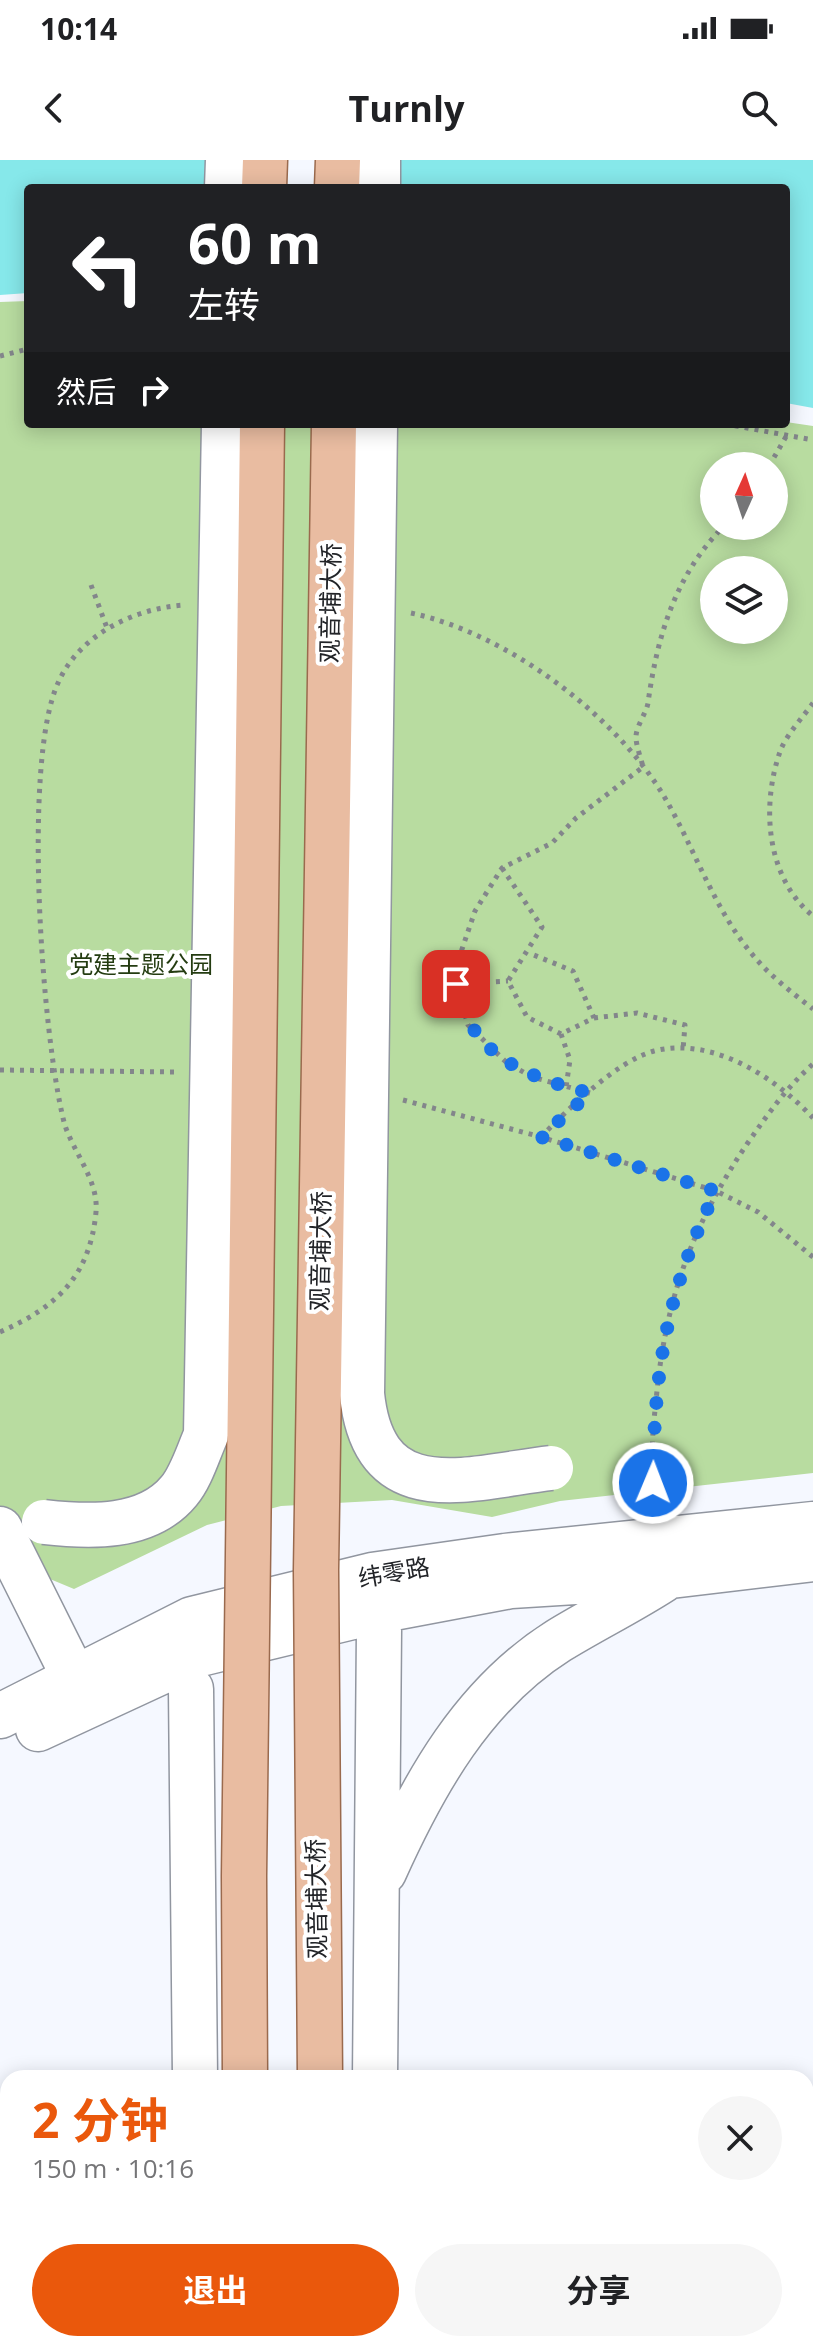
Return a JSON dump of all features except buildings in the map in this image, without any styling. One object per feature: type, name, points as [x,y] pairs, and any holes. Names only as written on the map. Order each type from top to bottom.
[{"type":"main road","points":[[264,184],[265,160]]},
{"type":"main road","points":[[337,184],[338,160]]},
{"type":"main road","points":[[245,2070],[244,1876],[262,428]]},
{"type":"main road","name":"观音埔大桥","points":[[320,2070],[316,1570],[334,428]]},
{"type":"street","points":[[227,184],[228,160]]},
{"type":"street","points":[[378,160],[378,184]]},
{"type":"street","points":[[44,1522],[92,1528],[153,1513],[179,1491],[206,1435],[224,428]]},
{"type":"street","points":[[375,428],[362,1394],[365,1425],[377,1450],[399,1470],[430,1482],[551,1468]]},
{"type":"street","name":"纬零路","points":[[0,1716],[192,1619],[372,1575],[521,1555],[813,1524]]},
{"type":"street","points":[[0,1529],[67,1663]]},
{"type":"street","name":"纬零路","points":[[0,1747],[200,1654],[373,1612],[511,1586],[671,1576],[813,1559]]},
{"type":"street","points":[[376,1888],[411,1811],[452,1745],[493,1693],[556,1642],[671,1576]]},
{"type":"street","points":[[375,2070],[379,1630]]},
{"type":"street","points":[[191,1689],[195,2070]]},
{"type":"path","points":[[0,356],[24,350]]},
{"type":"path","points":[[748,428],[813,440]]},
{"type":"path","points":[[777,452],[787,435]]},
{"type":"path","points":[[590,1093],[532,1077],[506,1062],[468,1025],[456,984],[466,933],[502,868],[552,843],[576,818],[643,767],[635,736],[647,708],[653,662],[662,629],[691,565],[712,540]]},
{"type":"path","points":[[91,585],[107,628]]},
{"type":"path","points":[[813,703],[783,746],[773,776],[770,809],[771,840],[777,866],[805,910],[813,916]]},
{"type":"path","points":[[456,984],[508,981],[529,953],[542,927],[502,868]]},
{"type":"path","points":[[529,953],[573,971],[594,1018]]},
{"type":"path","points":[[508,981],[527,1017],[561,1034],[570,1060],[566,1087]]},
{"type":"path","points":[[561,1034],[594,1018],[637,1013],[685,1025],[683,1050]]},
{"type":"path","points":[[541,1137],[619,1069],[654,1051],[683,1050],[713,1054],[750,1067],[785,1088],[813,1118]]},
{"type":"path","points":[[663,1517],[653,1483],[660,1354],[681,1269],[716,1191],[785,1088],[813,1064]]},
{"type":"path","points":[[0,1070],[144,1069],[191,1073]]},
{"type":"path","points":[[394,1098],[541,1137],[716,1191],[758,1212],[813,1257]]},
{"type":"green space","name":"党建主题公园","points":[[24,301],[24,428],[790,428],[790,423],[813,426],[813,1473],[560,1501],[492,1517],[392,1500],[281,1506],[207,1525],[74,1589],[38,1574],[0,1513],[0,302]]},
{"type":"water","points":[[0,160],[813,160],[813,408],[790,404],[790,184],[24,184],[24,293],[0,295]]},
{"type":"pier","points":[[212,160],[382,160],[381,184],[212,184]]},
{"type":"route","points":[[456,984],[468,1025],[506,1062],[532,1077],[590,1093],[563,1114],[541,1137],[716,1191],[696,1230],[669,1312],[660,1354],[653,1427],[653,1483]]}]
